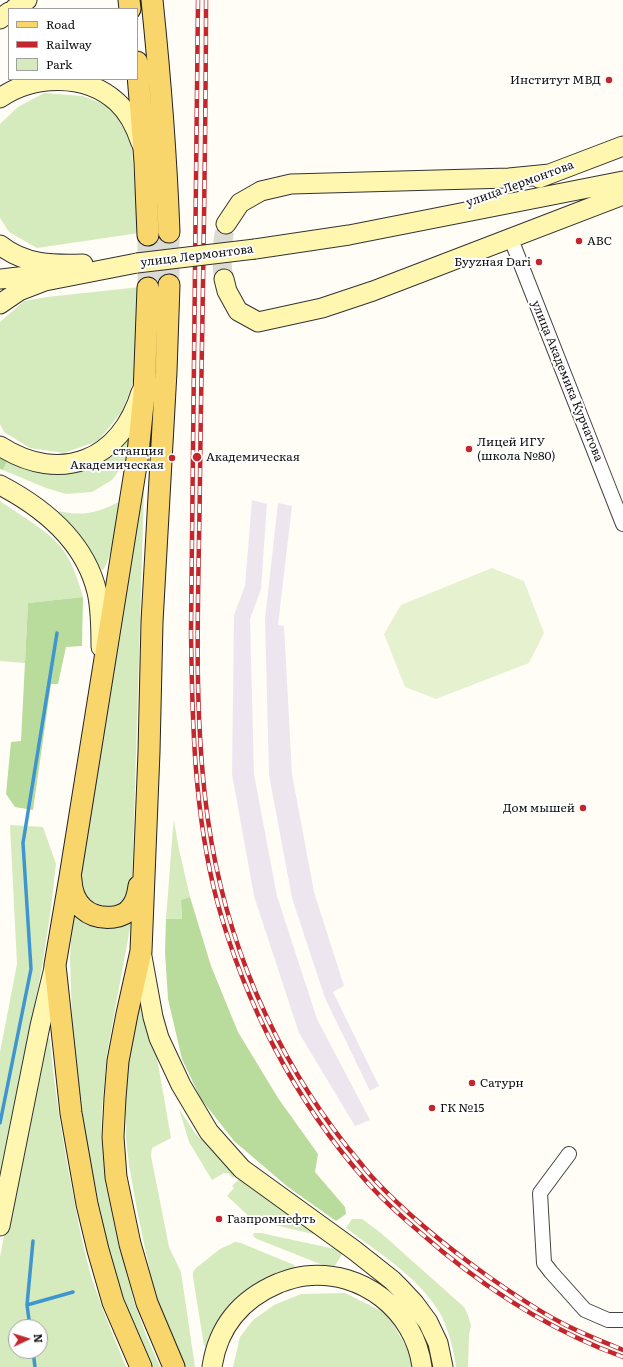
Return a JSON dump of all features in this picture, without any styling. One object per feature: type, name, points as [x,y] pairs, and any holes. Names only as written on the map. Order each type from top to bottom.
[{"type":"main road","points":[[15,8],[27,0]]},
{"type":"main road","points":[[152,0],[162,94],[169,232]]},
{"type":"main road","points":[[0,19],[8,13]]},
{"type":"main road","points":[[138,74],[145,162],[148,235]]},
{"type":"main road","points":[[0,98],[14,89],[41,81],[69,81],[92,87],[105,93],[116,101],[125,111],[138,133],[145,162]]},
{"type":"main road","name":"улица Лермонтова","points":[[393,226],[476,202],[623,146]]},
{"type":"main road","points":[[226,224],[240,203],[261,192],[291,184],[509,178],[550,174]]},
{"type":"main road","name":"улица Лермонтова","points":[[0,279],[312,241],[623,180]]},
{"type":"main road","points":[[224,279],[227,291],[238,311],[258,322],[322,308],[373,291],[623,195]]},
{"type":"main road","points":[[0,245],[7,251],[19,257],[43,264],[67,265],[137,263]]},
{"type":"main road","points":[[0,304],[19,291],[45,281],[137,263]]},
{"type":"main road","points":[[169,285],[166,372],[152,622],[149,752],[141,951],[118,1061],[113,1118],[115,1159],[122,1211],[131,1250],[147,1303],[174,1367]]},
{"type":"main road","points":[[0,1226],[40,1026],[55,965],[138,453],[145,371],[148,288]]},
{"type":"main road","points":[[0,446],[24,459],[42,463],[72,464],[98,454],[110,445],[129,420],[139,396],[145,371]]},
{"type":"main road","points":[[0,484],[25,500],[62,529],[83,556],[92,574],[99,606],[101,634],[100,687]]},
{"type":"main road","points":[[70,877],[74,897],[87,912],[100,917],[118,916],[127,912],[133,905],[144,862]]},
{"type":"main road","points":[[141,951],[153,1017],[159,1038],[181,1085],[209,1132],[242,1169],[354,1250],[400,1288],[414,1303],[428,1322],[438,1343],[443,1367]]},
{"type":"main road","points":[[55,965],[71,1113],[87,1204],[113,1302],[141,1367]]},
{"type":"main road","points":[[212,1367],[216,1346],[235,1312],[257,1294],[283,1282],[304,1276],[324,1276],[346,1280],[380,1295],[400,1314],[410,1329],[417,1344],[422,1367]]},
{"type":"street","name":"улица Академика Курчатова","points":[[511,239],[623,524]]},
{"type":"street","points":[[569,1154],[540,1193],[544,1263],[584,1310],[608,1320],[623,1320]]},
{"type":"shaded area","points":[[252,500],[267,504],[261,589],[250,619],[254,774],[277,896],[317,1019],[370,1120],[355,1126],[299,1033],[254,896],[232,774],[234,615],[245,586]]},
{"type":"shaded area","points":[[278,503],[292,506],[278,625],[284,626],[292,774],[314,892],[344,986],[333,992],[379,1086],[370,1091],[325,998],[292,898],[269,775],[265,619]]},
{"type":"green space","points":[[44,93],[83,96],[110,107],[131,141],[139,233],[37,248],[9,232],[0,218],[0,124],[18,107]]},
{"type":"green space","points":[[140,287],[138,368],[123,410],[98,441],[64,453],[30,448],[4,432],[0,424],[0,322],[24,301],[47,297]]},
{"type":"green space","points":[[146,424],[132,883],[124,900],[115,905],[109,906],[98,904],[88,898],[85,894],[82,886],[82,870],[133,542]]},
{"type":"green space","points":[[132,428],[125,462],[112,480],[92,492],[66,494],[46,488],[3,470],[9,457],[44,469]]},
{"type":"green space","points":[[0,452],[9,457],[3,470],[0,469]]},
{"type":"green space","points":[[0,501],[48,534],[60,546],[77,577],[83,597],[28,603],[25,663],[0,661]]},
{"type":"green space","points":[[119,502],[112,547],[103,570],[97,568],[81,537],[70,523],[57,511],[82,514],[89,513]]},
{"type":"green space","points":[[492,568],[524,581],[544,633],[529,663],[436,699],[405,687],[384,634],[401,605]]},
{"type":"green space","points":[[83,597],[82,646],[66,647],[58,684],[51,684],[33,810],[15,807],[6,794],[11,742],[21,741],[28,603]]},
{"type":"green space","points":[[174,820],[190,897],[181,900],[182,919],[166,919],[173,828]]},
{"type":"green space","points":[[10,825],[43,827],[56,864],[42,967],[0,1183],[0,1052],[17,964]]},
{"type":"green space","points":[[190,897],[211,966],[238,1032],[278,1098],[318,1154],[315,1172],[345,1207],[346,1214],[336,1221],[288,1187],[234,1141],[201,1099],[182,1059],[168,999],[165,952],[166,919],[182,919],[181,900]]},
{"type":"green space","points":[[73,912],[85,924],[92,926],[108,925],[132,917],[107,1053],[101,1135],[108,1192],[124,1264],[134,1302],[160,1367],[151,1367],[132,1323],[108,1249],[87,1144],[76,1067],[72,1018],[70,958]]},
{"type":"green space","points":[[139,1004],[142,1005],[153,1035],[171,1138],[152,1148],[151,1156],[169,1247],[181,1272],[195,1367],[185,1367],[161,1314],[154,1290],[129,1165],[126,1139],[126,1088]]},
{"type":"green space","points":[[45,1036],[50,1039],[61,1130],[86,1256],[92,1279],[126,1367],[0,1367],[0,1257]]},
{"type":"green space","points":[[179,1109],[195,1133],[235,1175],[233,1178],[228,1173],[224,1173],[212,1180],[189,1142]]},
{"type":"green space","points":[[241,1177],[315,1230],[313,1234],[253,1220],[227,1196],[234,1188],[232,1186]]},
{"type":"green space","points":[[352,1219],[362,1219],[381,1233],[464,1307],[471,1326],[469,1335],[468,1367],[456,1367],[453,1348],[447,1329],[434,1303],[412,1279],[346,1228]]},
{"type":"green space","points":[[254,1233],[261,1233],[344,1251],[333,1269],[257,1239],[253,1236]]},
{"type":"green space","points":[[235,1242],[241,1243],[294,1265],[295,1268],[262,1280],[247,1288],[231,1305],[208,1346],[206,1347],[204,1346],[193,1272],[220,1249]]},
{"type":"green space","points":[[345,1293],[387,1314],[411,1355],[411,1367],[233,1367],[240,1337],[253,1320],[274,1305],[301,1294]]},
{"type":"waterway","points":[[0,1123],[31,969],[23,843],[57,633]]},
{"type":"waterway","points":[[29,1319],[27,1305],[33,1241]]},
{"type":"waterway","points":[[27,1305],[73,1292]]},
{"type":"waterway","points":[[34,1359],[35,1367]]},
{"type":"tunnel","points":[[224,279],[222,252],[226,224]]},
{"type":"tunnel","points":[[169,232],[169,285]]},
{"type":"tunnel","points":[[148,235],[148,288]]},
{"type":"railway","points":[[198,0],[191,630],[192,698],[196,767],[203,834],[217,901],[242,977],[275,1050],[317,1118],[340,1150],[366,1181],[403,1218],[443,1252],[485,1284],[551,1325],[575,1337],[623,1357]]},
{"type":"railway","points":[[206,0],[198,691],[203,777],[208,820],[226,909],[256,993],[275,1034],[297,1074],[321,1112],[372,1177],[385,1191],[428,1230],[498,1283],[560,1322],[623,1350]]},
{"type":"place","name":"Институт МВД","points":[[609,80]]},
{"type":"place","name":"ABC","points":[[579,241]]},
{"type":"place","name":"Бууzная Dari","points":[[539,262]]},
{"type":"place","name":"Лицей ИГУ (школа №80)","points":[[469,449]]},
{"type":"place","name":"Академическая","points":[[197,457]]},
{"type":"place","name":"станция Академическая","points":[[172,458]]},
{"type":"place","name":"Дом мышей","points":[[583,808]]},
{"type":"place","name":"Сатурн","points":[[472,1083]]},
{"type":"place","name":"ГК №15","points":[[432,1108]]},
{"type":"place","name":"Газпромнефть","points":[[219,1219]]}]
